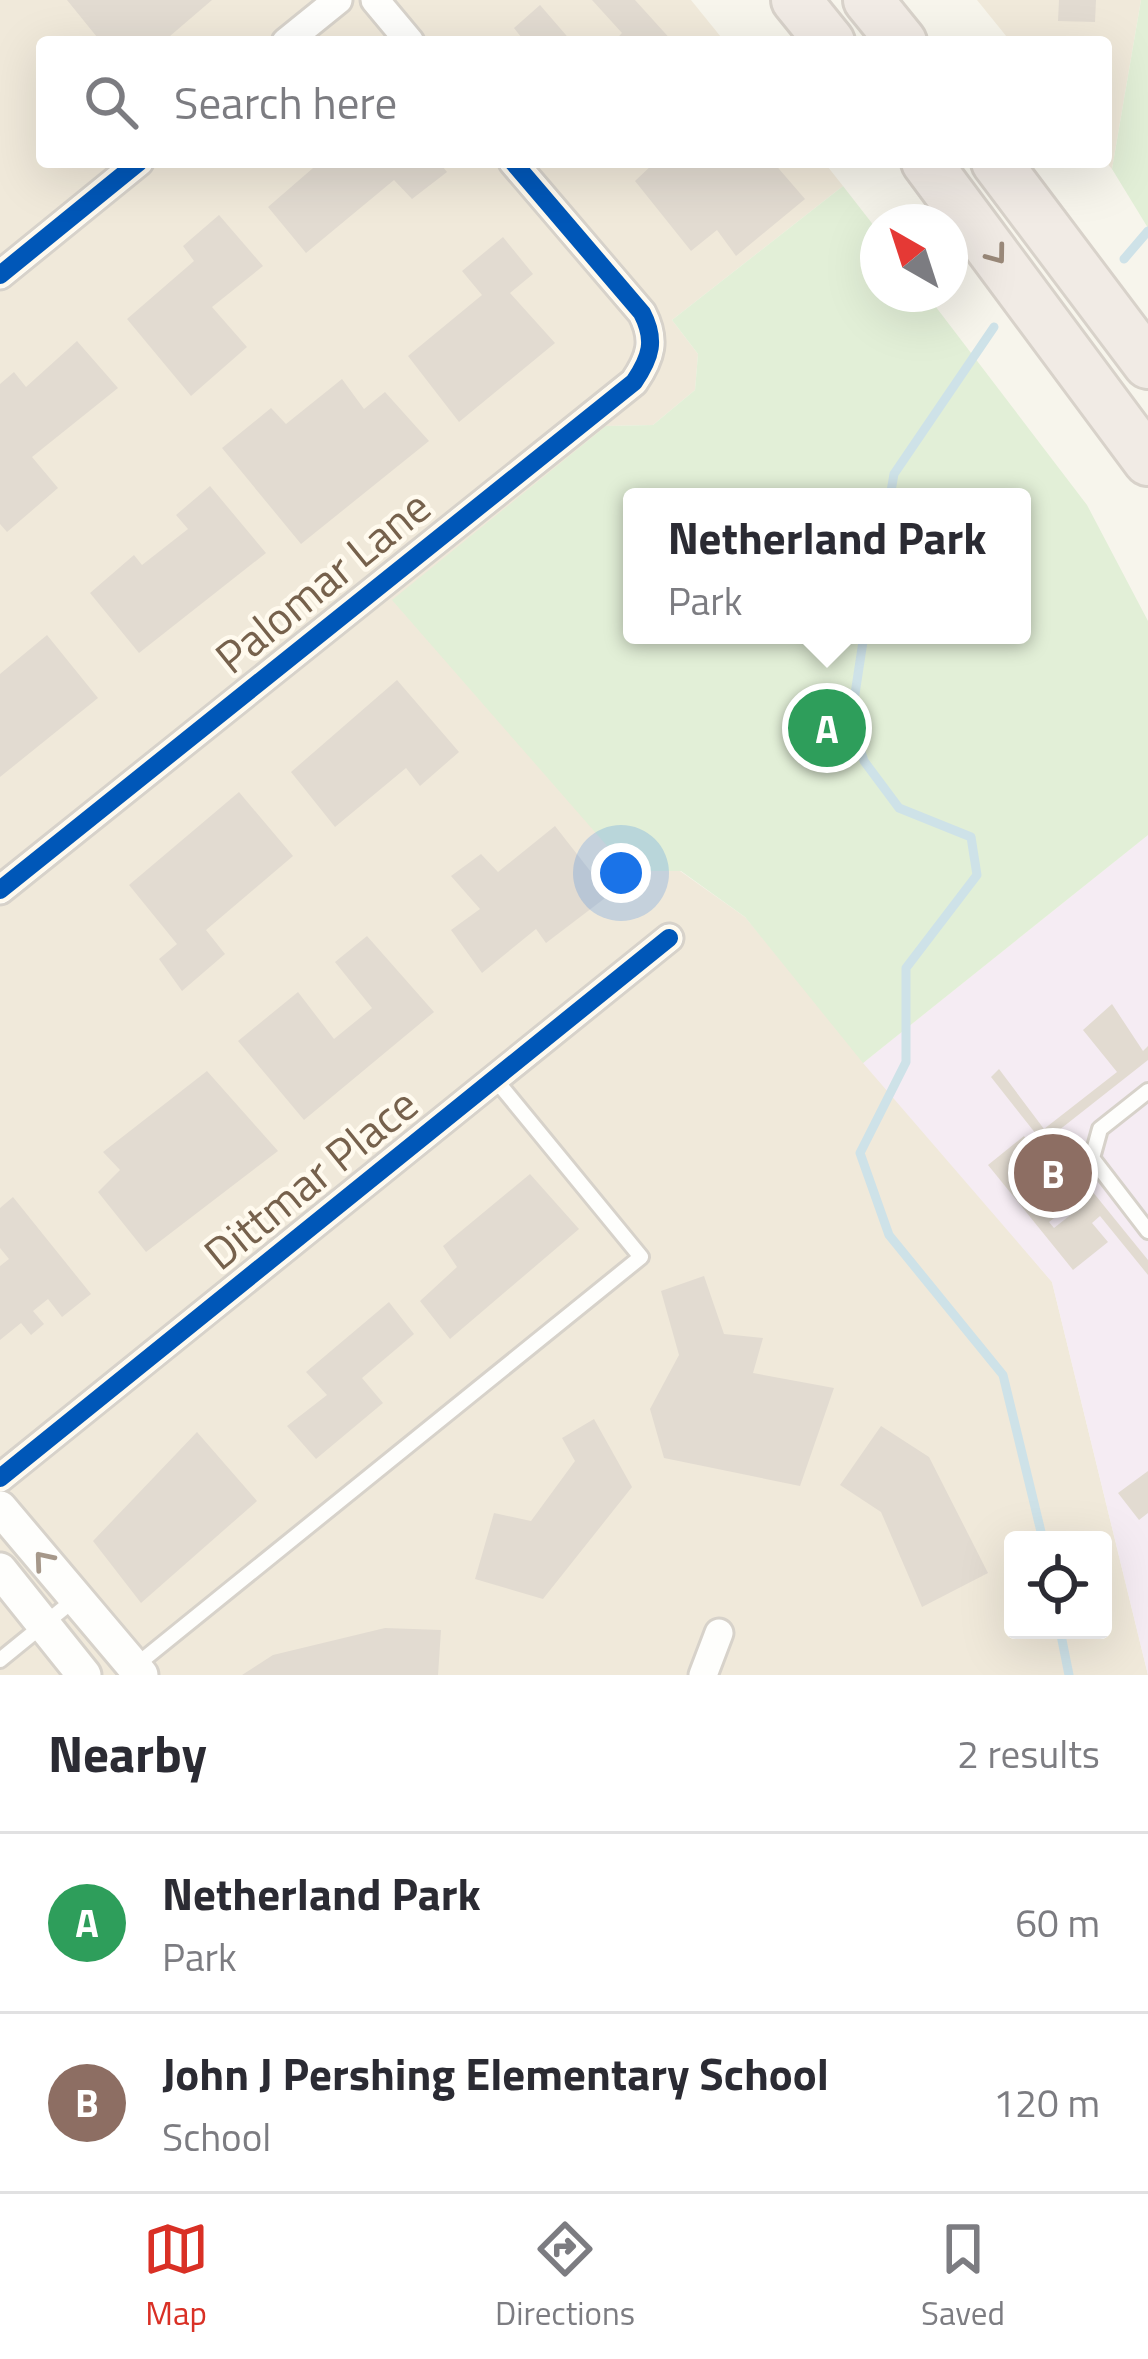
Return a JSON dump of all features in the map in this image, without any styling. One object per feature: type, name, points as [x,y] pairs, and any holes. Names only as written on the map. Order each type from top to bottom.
[{"type":"highway","points":[[796,0],[825,36]]},
{"type":"highway","points":[[868,0],[897,36]]},
{"type":"highway","points":[[930,168],[1148,461]]},
{"type":"highway","points":[[1001,168],[1148,364]]},
{"type":"street","points":[[293,36],[338,0]]},
{"type":"street","points":[[375,0],[405,36]]},
{"type":"street","points":[[0,275],[132,168]]},
{"type":"street","name":"Palomar Lane","points":[[0,890],[634,382],[648,361],[653,334],[642,313],[518,168]]},
{"type":"street","name":"Dittmar Place","points":[[0,1478],[669,938]]},
{"type":"street","points":[[0,1508],[138,1671]]},
{"type":"street","points":[[0,1570],[85,1675]]},
{"type":"street","points":[[703,1675],[719,1633]]},
{"type":"lane","points":[[138,1671],[641,1256],[495,1079]]},
{"type":"lane","points":[[1148,1091],[1100,1129],[1092,1158],[1148,1231]]},
{"type":"lane","points":[[0,1660],[75,1599]]},
{"type":"shaded area","points":[[0,0],[691,0],[720,36],[36,36],[36,168],[829,168],[843,186],[672,320],[698,354],[695,390],[653,425],[606,426],[611,849],[629,870],[680,871],[745,917],[1052,1282],[1148,1675],[0,1675]]},
{"type":"shaded area","points":[[977,0],[1141,0],[1112,169],[1112,36],[1006,36]]},
{"type":"shaded area","points":[[1148,835],[1148,1675],[1052,1282],[863,1063]]},
{"type":"green space","points":[[1141,0],[1148,0],[1148,228],[1112,169]]},
{"type":"green space","points":[[843,186],[860,208],[860,312],[940,312],[1087,505],[1148,621],[1148,835],[863,1063],[745,917],[681,871],[629,871],[392,600],[606,426],[653,425],[695,390],[698,354],[672,320]]},
{"type":"building","points":[[67,0],[212,0],[170,36],[96,36]]},
{"type":"building","points":[[592,0],[635,0],[668,36],[619,36],[622,33]]},
{"type":"building","points":[[1059,0],[1096,0],[1095,22],[1058,21]]},
{"type":"building","points":[[540,5],[567,36],[520,36],[514,28]]},
{"type":"building","points":[[313,168],[444,168],[447,172],[412,199],[394,180],[306,253],[268,207]]},
{"type":"building","points":[[649,168],[778,168],[805,199],[736,256],[717,230],[691,251],[635,181]]},
{"type":"building","points":[[219,215],[263,266],[212,307],[247,347],[191,396],[127,319],[194,261],[183,246]]},
{"type":"building","points":[[503,237],[533,274],[510,293],[555,343],[459,422],[408,356],[482,295],[462,271]]},
{"type":"building","points":[[77,341],[118,388],[32,457],[58,488],[7,532],[0,524],[0,384],[14,372],[26,387]]},
{"type":"building","points":[[342,379],[364,409],[385,392],[429,441],[301,544],[222,448],[271,408],[286,424]]},
{"type":"building","points":[[210,486],[266,553],[139,653],[90,593],[134,555],[142,565],[188,529],[176,515]]},
{"type":"building","points":[[47,635],[98,698],[0,777],[0,674]]},
{"type":"building","points":[[397,680],[459,752],[420,786],[406,768],[335,827],[291,772]]},
{"type":"building","points":[[239,792],[293,856],[206,930],[225,954],[182,991],[159,959],[177,944],[129,885]]},
{"type":"building","points":[[555,826],[609,895],[546,943],[536,929],[482,973],[451,930],[480,909],[451,876],[481,854],[498,872]]},
{"type":"building","points":[[367,936],[434,1012],[304,1120],[238,1041],[298,992],[334,1039],[372,1008],[335,962]]},
{"type":"building","points":[[1112,1004],[1143,1051],[1148,1046],[1148,1060],[1049,1138],[1148,1260],[1148,1275],[1100,1216],[1092,1223],[1108,1242],[1073,1270],[988,1165],[1024,1136],[1027,1141],[1036,1134],[991,1077],[999,1069],[1044,1129],[1117,1072],[1083,1030]],"holes":[[[1039,1139],[1055,1159],[1048,1166],[1031,1146]],[[1068,1175],[1088,1201],[1054,1228],[1049,1222],[1076,1201],[1060,1182]]]},
{"type":"building","points":[[207,1071],[278,1151],[146,1252],[98,1192],[120,1170],[103,1152]]},
{"type":"building","points":[[530,1174],[579,1229],[450,1339],[420,1301],[457,1267],[443,1246]]},
{"type":"building","points":[[13,1197],[91,1294],[62,1317],[48,1299],[33,1311],[44,1324],[31,1335],[21,1323],[0,1340],[0,1266],[9,1259],[0,1248],[0,1208]]},
{"type":"building","points":[[704,1276],[724,1334],[763,1338],[753,1373],[834,1388],[800,1486],[664,1458],[650,1409],[679,1355],[661,1291]]},
{"type":"building","points":[[389,1302],[414,1334],[362,1378],[383,1403],[316,1459],[287,1426],[327,1395],[306,1372]]},
{"type":"building","points":[[594,1419],[632,1487],[543,1599],[475,1579],[494,1513],[531,1521],[575,1461],[562,1438]]},
{"type":"building","points":[[881,1426],[929,1457],[988,1573],[922,1607],[881,1512],[840,1485]]},
{"type":"building","points":[[197,1432],[257,1501],[141,1603],[93,1541]]},
{"type":"building","points":[[1148,1471],[1148,1513],[1139,1520],[1118,1493]]},
{"type":"building","points":[[385,1628],[441,1630],[438,1675],[242,1675],[273,1655]]},
{"type":"waterway","points":[[1124,259],[1148,231]]},
{"type":"waterway","points":[[892,488],[894,474],[994,327]]},
{"type":"waterway","points":[[863,644],[851,720],[864,761],[899,808],[971,837],[977,875],[906,968],[906,1062],[860,1153],[889,1235],[1003,1375],[1041,1531]]},
{"type":"waterway","points":[[1062,1639],[1069,1675]]},
{"type":"cycle path","points":[[0,275],[132,168]]},
{"type":"cycle path","points":[[0,890],[634,382],[650,348],[642,313],[518,168]]},
{"type":"cycle path","points":[[0,1478],[669,938]]},
{"type":"place","name":"Netherland Park","points":[[827,728]]},
{"type":"place","name":"John J Pershing Elementary School","points":[[1053,1173]]}]
